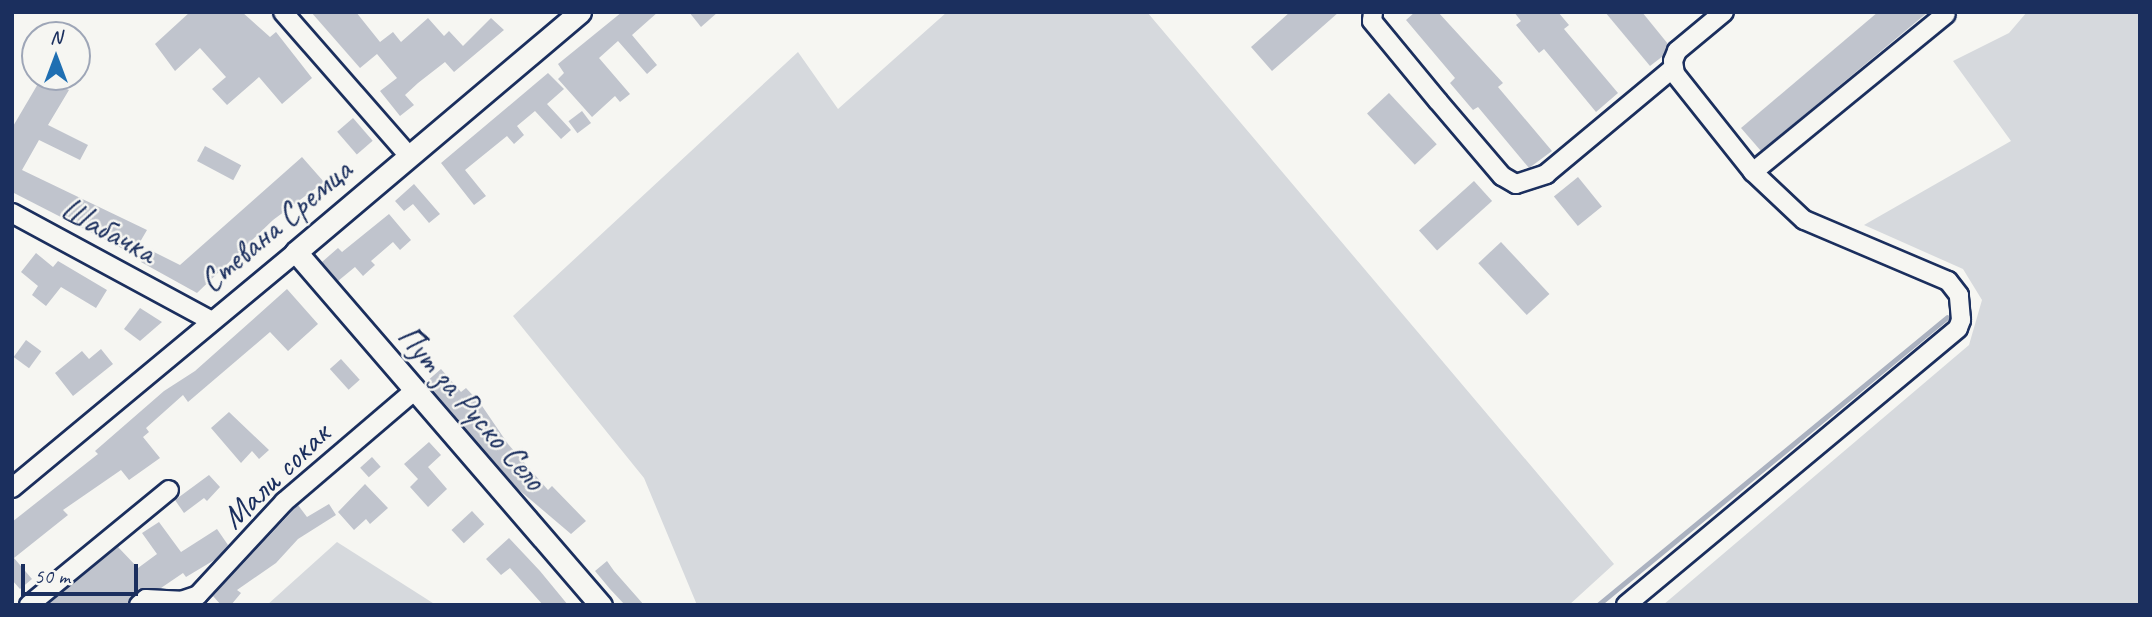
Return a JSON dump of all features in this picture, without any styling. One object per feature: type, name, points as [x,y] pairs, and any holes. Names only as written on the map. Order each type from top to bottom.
[{"type":"main road","name":"Стевана Сремца","points":[[296,252],[580,12]]},
{"type":"main road","name":"Пут за Руско Село","points":[[296,252],[601,605]]},
{"type":"street","points":[[282,12],[408,155]]},
{"type":"street","points":[[1373,12],[1372,21],[1438,101],[1503,176],[1516,184],[1546,174],[1673,68],[1677,51],[1724,12]]},
{"type":"street","points":[[1753,172],[1946,14]]},
{"type":"street","points":[[1626,605],[1958,328],[1961,320],[1959,295],[1948,281],[1804,220],[1753,172],[1673,68]]},
{"type":"street","name":"Шабачка","points":[[12,213],[212,321]]},
{"type":"street","name":"Стевана Сремца","points":[[12,488],[296,252]]},
{"type":"street","name":"Мали сокак","points":[[139,605],[146,598],[181,601],[198,595],[284,502],[414,391]]},
{"type":"street","points":[[29,605],[169,489]]},
{"type":"shaded area","points":[[947,12],[1147,12],[1614,564],[1569,605],[697,605],[644,478],[513,316],[798,52],[838,109]]},
{"type":"shaded area","points":[[2027,12],[2139,12],[2140,605],[1663,605],[1969,345],[1982,300],[1963,269],[1864,225],[2011,141],[1953,61],[2009,33]]},
{"type":"shaded area","points":[[337,542],[436,605],[267,605]]},
{"type":"building","points":[[190,12],[242,12],[270,37],[276,32],[312,78],[282,104],[259,77],[227,105],[212,89],[226,77],[200,48],[175,71],[155,44]]},
{"type":"building","points":[[311,12],[356,12],[380,42],[393,32],[401,42],[428,18],[444,36],[449,31],[463,46],[491,18],[504,30],[454,72],[445,62],[418,83],[405,95],[414,105],[400,116],[380,91],[397,78],[377,54],[360,68]]},
{"type":"building","points":[[622,12],[658,12],[632,35],[657,65],[647,74],[618,41],[599,58],[630,94],[620,102],[615,96],[592,117],[558,79],[564,73],[558,64]]},
{"type":"building","points":[[689,12],[718,12],[701,27]]},
{"type":"building","points":[[1290,12],[1339,12],[1272,71],[1251,47]]},
{"type":"building","points":[[1415,12],[1438,12],[1503,83],[1498,87],[1552,151],[1529,168],[1478,107],[1473,110],[1450,83],[1455,78],[1406,20]]},
{"type":"building","points":[[1514,12],[1558,12],[1569,25],[1564,29],[1618,93],[1596,112],[1544,49],[1539,53],[1516,25],[1521,21]]},
{"type":"building","points":[[1605,12],[1642,12],[1668,44],[1663,56],[1650,66]]},
{"type":"building","points":[[1878,12],[1928,12],[1761,151],[1741,128]]},
{"type":"building","points":[[548,73],[564,89],[547,104],[571,130],[561,139],[535,111],[517,126],[524,135],[514,144],[507,136],[465,170],[486,196],[474,205],[441,163]]},
{"type":"building","points":[[34,91],[68,91],[48,125],[88,145],[80,160],[39,140],[22,170],[147,230],[133,254],[12,192],[12,128]]},
{"type":"building","points":[[1389,93],[1437,144],[1415,165],[1367,113]]},
{"type":"building","points":[[582,111],[591,123],[577,133],[568,121]]},
{"type":"building","points":[[353,118],[373,141],[357,154],[337,132]]},
{"type":"building","points":[[205,146],[241,165],[233,180],[197,161]]},
{"type":"building","points":[[302,157],[324,182],[273,220],[197,293],[141,262],[148,249],[180,265]]},
{"type":"building","points":[[1578,177],[1602,207],[1578,226],[1554,197]]},
{"type":"building","points":[[1474,181],[1492,201],[1437,251],[1419,231]]},
{"type":"building","points":[[414,184],[440,214],[429,223],[413,204],[404,211],[395,201]]},
{"type":"building","points":[[389,214],[411,240],[400,250],[393,242],[371,261],[375,265],[363,276],[355,267],[338,281],[322,262],[338,248],[342,252]]},
{"type":"building","points":[[1501,242],[1549,294],[1527,315],[1478,263]]},
{"type":"building","points":[[36,253],[53,267],[58,261],[107,290],[96,308],[61,287],[46,306],[32,295],[38,286],[21,272]]},
{"type":"building","points":[[287,289],[318,324],[288,351],[270,332],[188,402],[183,395],[146,428],[149,432],[143,437],[160,458],[129,480],[121,470],[63,510],[68,515],[14,558],[32,579],[20,589],[12,580],[12,522],[98,454],[95,451],[164,391],[195,371]]},
{"type":"building","points":[[140,308],[162,322],[140,341],[124,329]]},
{"type":"building","points":[[26,340],[41,351],[29,368],[14,357]]},
{"type":"building","points":[[101,349],[113,364],[73,396],[55,373],[82,351],[89,359]]},
{"type":"building","points":[[341,359],[360,380],[349,390],[330,369]]},
{"type":"building","points":[[441,369],[461,392],[466,388],[480,403],[508,444],[548,490],[552,486],[586,521],[571,534],[518,489],[426,382]]},
{"type":"building","points":[[229,412],[269,450],[259,459],[252,451],[241,463],[211,428]]},
{"type":"building","points":[[429,442],[441,455],[428,467],[447,489],[428,507],[410,487],[418,479],[404,464]]},
{"type":"building","points":[[372,457],[381,467],[369,477],[360,468]]},
{"type":"building","points":[[209,475],[220,487],[207,501],[204,498],[184,513],[175,500]]},
{"type":"building","points":[[365,484],[388,508],[370,524],[366,519],[354,530],[338,512]]},
{"type":"building","points":[[329,504],[336,515],[298,539],[276,563],[237,590],[241,593],[231,605],[221,605],[213,596],[298,505],[307,517]]},
{"type":"building","points":[[472,511],[484,524],[464,543],[452,530]]},
{"type":"building","points":[[159,522],[181,552],[217,529],[228,545],[216,559],[186,577],[183,573],[161,588],[139,590],[128,605],[47,605],[118,547],[138,568],[157,554],[142,533]]},
{"type":"building","points":[[509,538],[568,605],[543,605],[510,568],[501,575],[486,559]]},
{"type":"building","points":[[607,561],[644,605],[625,605],[610,589],[595,571]]},
{"type":"waterway","points":[[1598,605],[1947,317]]}]
